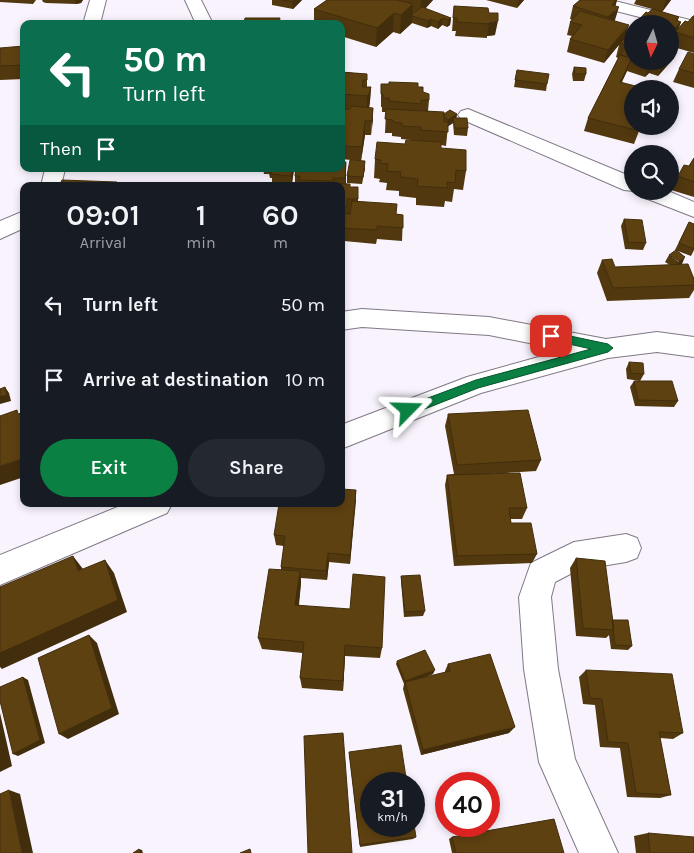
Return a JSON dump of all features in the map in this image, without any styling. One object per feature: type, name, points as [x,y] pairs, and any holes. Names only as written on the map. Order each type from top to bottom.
[{"type":"street","points":[[92,20],[98,0]]},
{"type":"street","points":[[193,0],[203,20]]},
{"type":"street","points":[[591,0],[694,26]]},
{"type":"street","points":[[468,116],[624,182]]},
{"type":"street","points":[[670,200],[694,210]]},
{"type":"street","points":[[0,231],[20,220]]},
{"type":"street","points":[[345,320],[362,318],[489,326],[608,348]]},
{"type":"street","points":[[345,435],[476,384],[608,348],[657,342],[694,347]]},
{"type":"street","points":[[0,570],[150,507]]},
{"type":"street","points":[[599,853],[557,762],[541,669],[535,597],[542,574],[574,556],[626,548]]},
{"type":"building","points":[[327,0],[397,0],[413,4],[401,15],[394,13],[377,28],[314,9]]},
{"type":"building","points":[[580,0],[616,0],[612,5],[619,7],[608,17],[573,6]]},
{"type":"building","points":[[454,6],[488,8],[489,13],[498,13],[498,21],[489,24],[457,22],[457,18],[453,18]]},
{"type":"building","points":[[422,7],[451,18],[448,20],[443,18],[438,22],[412,16]]},
{"type":"building","points":[[653,9],[672,15],[643,15],[646,12],[648,13]]},
{"type":"building","points":[[580,11],[624,24],[624,31],[608,50],[570,39],[582,25],[570,22]]},
{"type":"building","points":[[694,16],[694,38],[679,33],[679,28],[685,21],[688,22]]},
{"type":"building","points":[[245,18],[280,18],[280,20],[245,20]]},
{"type":"building","points":[[20,46],[20,65],[0,66],[0,48]]},
{"type":"building","points":[[688,52],[694,54],[694,73],[679,69]]},
{"type":"building","points":[[620,55],[624,56],[624,70],[626,70],[620,82],[624,83],[624,127],[588,118]]},
{"type":"building","points":[[574,67],[586,68],[586,74],[575,74]]},
{"type":"building","points":[[517,70],[549,74],[547,84],[515,80]]},
{"type":"building","points":[[345,72],[367,74],[367,80],[363,80],[362,87],[371,87],[367,96],[345,94]]},
{"type":"building","points":[[389,82],[418,83],[418,87],[423,87],[423,92],[429,94],[429,100],[421,100],[421,104],[389,101],[389,98],[383,98],[383,94],[381,94],[381,84],[389,84]]},
{"type":"building","points":[[351,106],[373,108],[372,121],[365,121],[362,147],[345,146],[345,109],[350,109]]},
{"type":"building","points":[[386,109],[444,112],[444,122],[448,122],[448,132],[421,130],[421,127],[402,126],[402,123],[385,119]]},
{"type":"building","points":[[450,110],[457,114],[448,120],[444,117],[444,114]]},
{"type":"building","points":[[453,118],[467,118],[468,128],[455,128]]},
{"type":"building","points":[[406,140],[441,142],[441,148],[466,150],[466,171],[456,170],[455,183],[447,182],[447,188],[417,186],[418,179],[400,177],[401,172],[387,171],[388,164],[380,163],[381,160],[375,159],[377,142],[405,144]]},
{"type":"building","points":[[694,158],[694,182],[679,176],[684,165],[689,166]]},
{"type":"building","points":[[350,160],[365,161],[363,177],[347,176]]},
{"type":"building","points":[[346,162],[345,178],[333,178],[333,181],[299,180],[300,176],[295,176],[296,172],[345,172]]},
{"type":"building","points":[[272,172],[292,172],[291,176],[271,174]]},
{"type":"building","points":[[62,180],[117,182],[61,182]]},
{"type":"building","points":[[345,184],[350,184],[350,187],[358,187],[358,199],[347,199],[347,207],[345,207]]},
{"type":"building","points":[[352,201],[397,204],[396,214],[403,215],[403,228],[377,226],[377,230],[345,228],[345,213],[350,214]]},
{"type":"building","points":[[624,219],[642,220],[646,243],[628,242]]},
{"type":"building","points":[[689,222],[694,224],[694,249],[679,243]]},
{"type":"building","points":[[676,250],[685,257],[679,261],[669,255]]},
{"type":"building","points":[[612,259],[615,267],[688,264],[694,279],[694,285],[613,288],[602,260]]},
{"type":"building","points":[[629,362],[643,363],[644,374],[631,373]]},
{"type":"building","points":[[634,381],[672,381],[678,401],[638,400]]},
{"type":"building","points":[[5,387],[7,395],[0,397],[0,389]]},
{"type":"building","points":[[17,410],[18,414],[20,413],[20,459],[0,466],[0,416]]},
{"type":"building","points":[[528,410],[541,460],[457,465],[448,414]]},
{"type":"building","points":[[520,473],[527,508],[509,508],[511,523],[531,523],[537,554],[457,556],[447,475]]},
{"type":"building","points":[[345,489],[356,490],[350,555],[328,553],[326,571],[281,567],[285,536],[274,535],[279,507],[345,507]]},
{"type":"building","points":[[73,556],[78,571],[105,560],[118,600],[0,653],[0,587]]},
{"type":"building","points":[[576,558],[605,561],[614,630],[583,628]]},
{"type":"building","points":[[269,569],[300,571],[295,605],[350,609],[353,574],[385,577],[382,648],[345,645],[343,681],[300,678],[304,642],[258,638]]},
{"type":"building","points":[[420,575],[425,611],[405,612],[401,576]]},
{"type":"building","points":[[612,620],[628,620],[632,646],[615,645]]},
{"type":"building","points":[[89,635],[112,708],[59,734],[38,658]]},
{"type":"building","points":[[425,650],[435,670],[405,681],[397,661]]},
{"type":"building","points":[[490,654],[515,727],[423,750],[405,682],[450,671],[448,664]]},
{"type":"building","points":[[586,670],[672,674],[683,733],[659,732],[671,795],[636,793],[628,743],[608,742],[602,699],[590,698]]},
{"type":"building","points":[[23,677],[40,740],[13,754],[0,701],[0,687]]},
{"type":"building","points":[[343,733],[352,853],[308,853],[304,736]]},
{"type":"building","points":[[401,745],[405,772],[360,772],[360,837],[416,837],[360,845],[349,752]]},
{"type":"building","points":[[9,790],[22,853],[0,853],[0,794]]},
{"type":"building","points":[[554,819],[564,853],[456,853],[452,837],[500,837],[500,829]]},
{"type":"building","points":[[648,833],[694,837],[694,853],[650,853]]},
{"type":"building","points":[[250,849],[251,853],[240,853]]},
{"type":"route","points":[[408,410],[476,384],[608,348],[551,336]]}]
